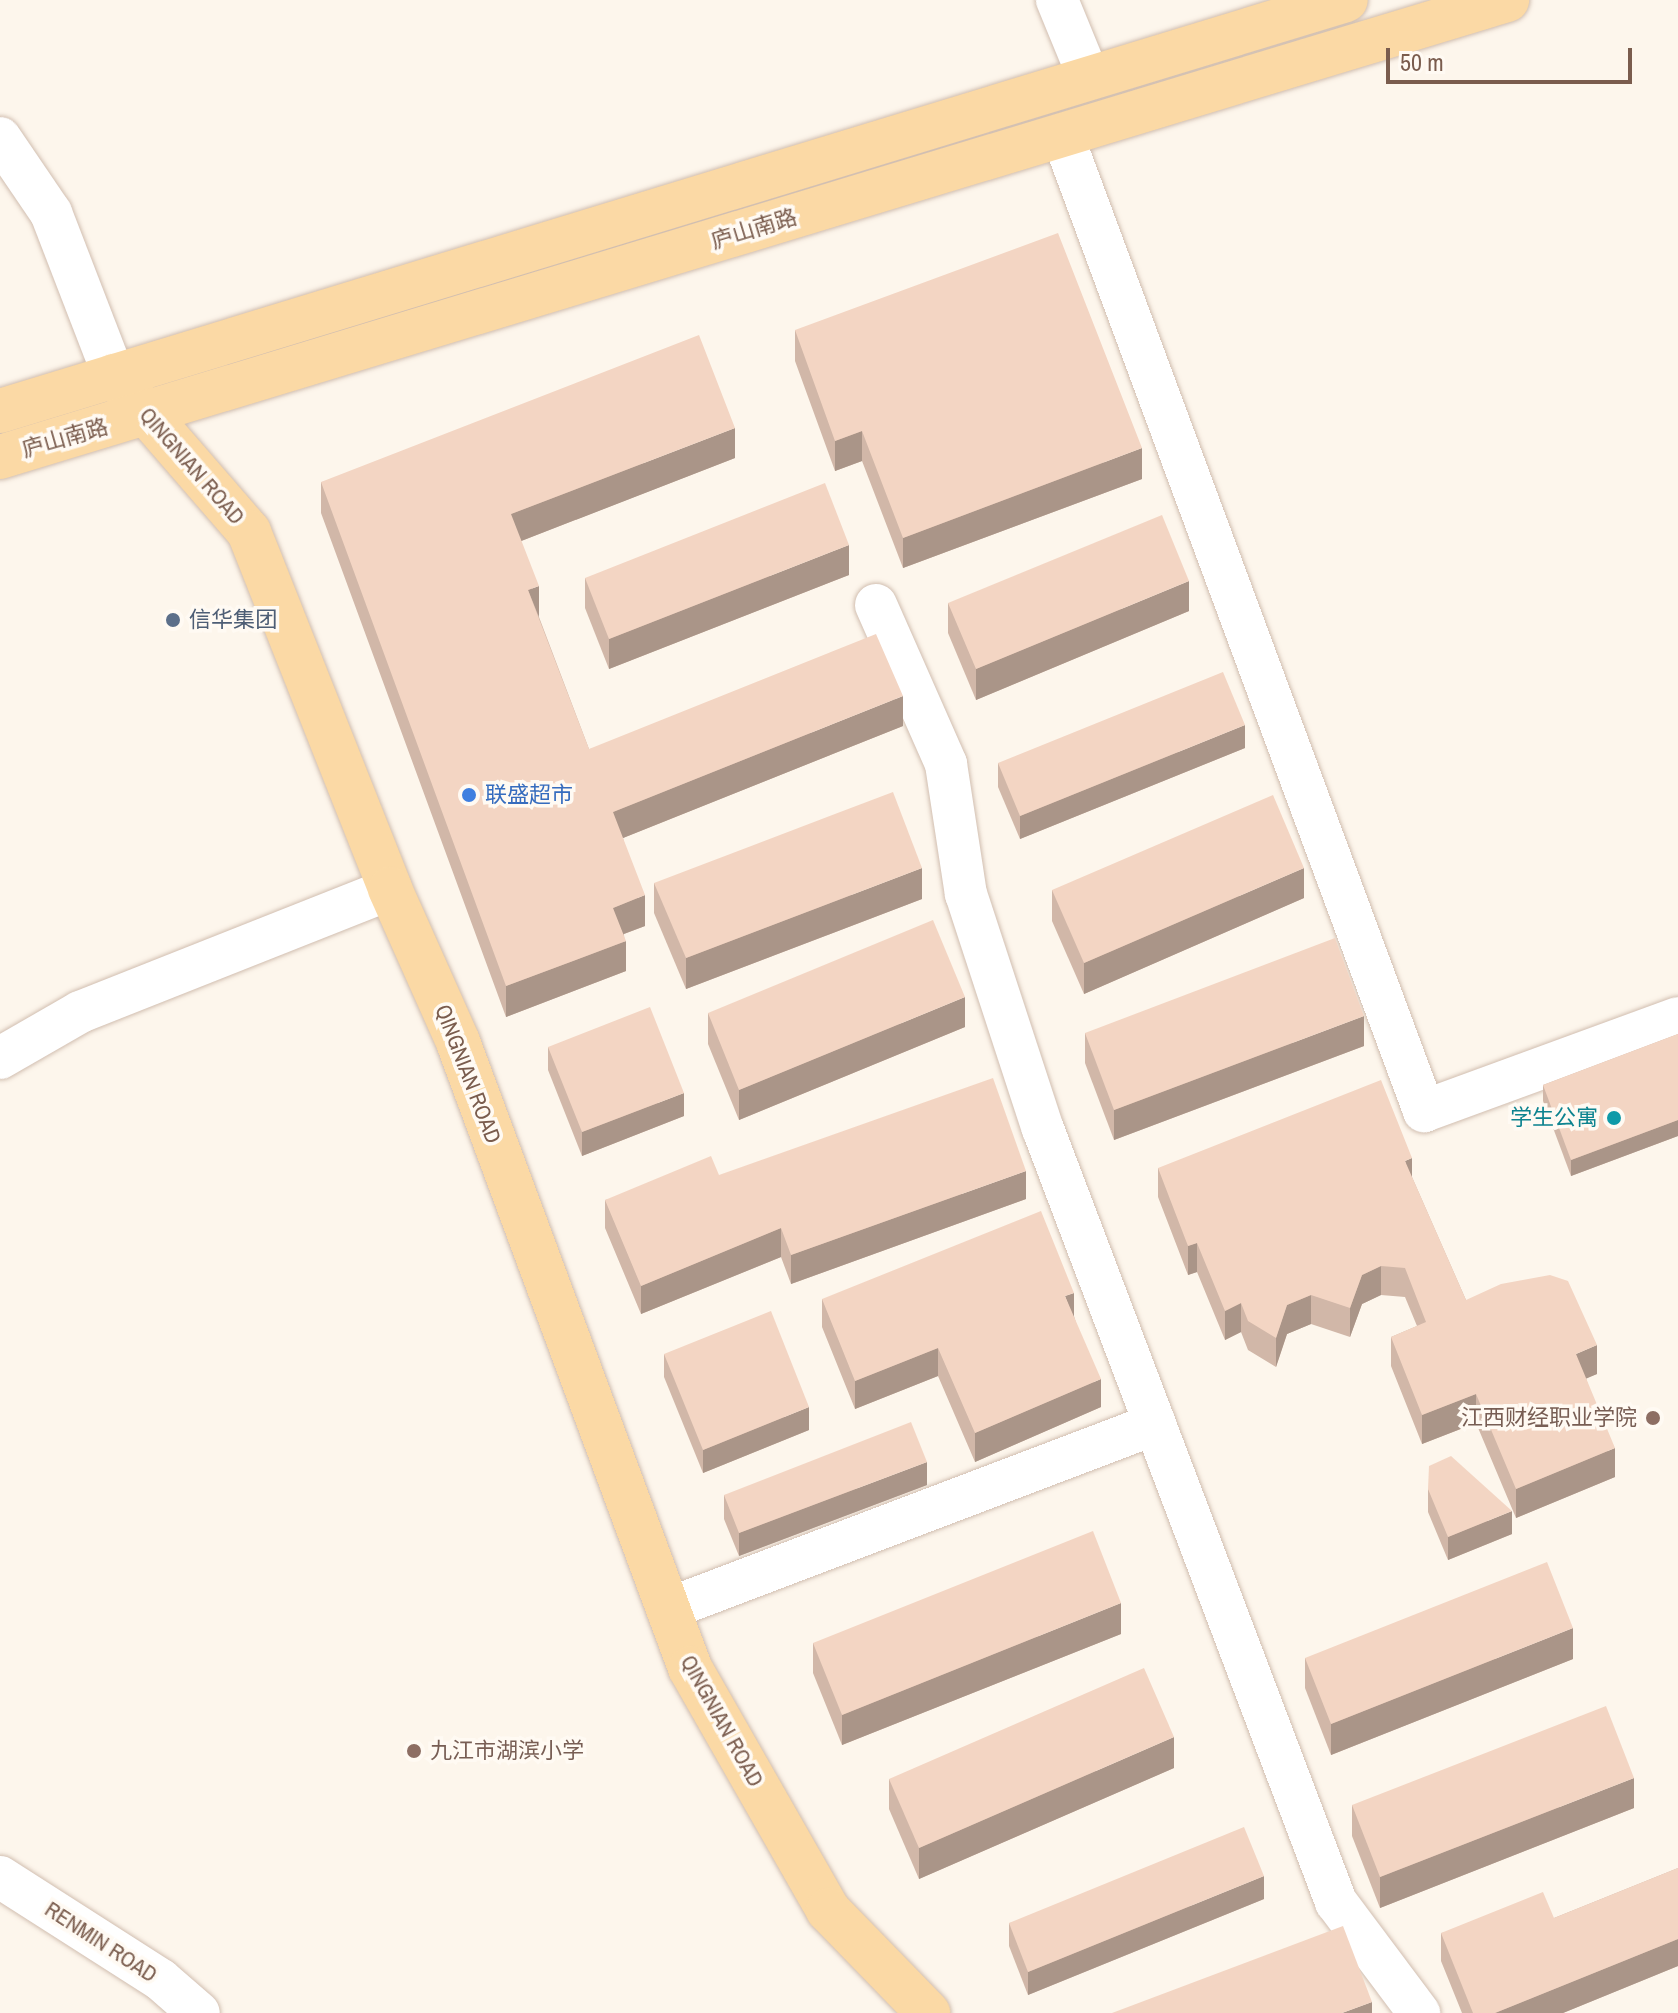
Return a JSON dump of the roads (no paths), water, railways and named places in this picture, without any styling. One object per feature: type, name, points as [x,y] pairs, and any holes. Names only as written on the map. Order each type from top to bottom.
[{"type":"main road","name":"庐山南路","points":[[0,411],[1346,0]]},
{"type":"main road","name":"庐山南路","points":[[0,457],[1507,0]]},
{"type":"main road","name":"QINGNIAN ROAD","points":[[114,376],[249,532],[390,889],[458,1042],[690,1668],[828,1910],[928,2013]]},
{"type":"street","points":[[1057,0],[1089,78]]},
{"type":"street","points":[[1063,137],[1424,1111],[1678,1018]]},
{"type":"street","name":"QINGNIAN ROAD","points":[[0,138],[51,213],[114,376]]},
{"type":"street","points":[[876,605],[946,764],[966,894],[1043,1129],[1336,1902],[1419,2013]]},
{"type":"street","points":[[0,1058],[80,1012],[390,889]]},
{"type":"street","points":[[668,1609],[1155,1424]]},
{"type":"street","name":"RENMIN ROAD","points":[[0,1877],[161,1980],[199,2013]]},
{"type":"place","name":"信华集团","points":[[173,620]]},
{"type":"place","name":"联盛超市","points":[[469,795]]},
{"type":"place","name":"学生公寓","points":[[1614,1118]]},
{"type":"place","name":"江西财经职业学院","points":[[1653,1418]]},
{"type":"place","name":"九江市湖滨小学","points":[[414,1751]]}]
